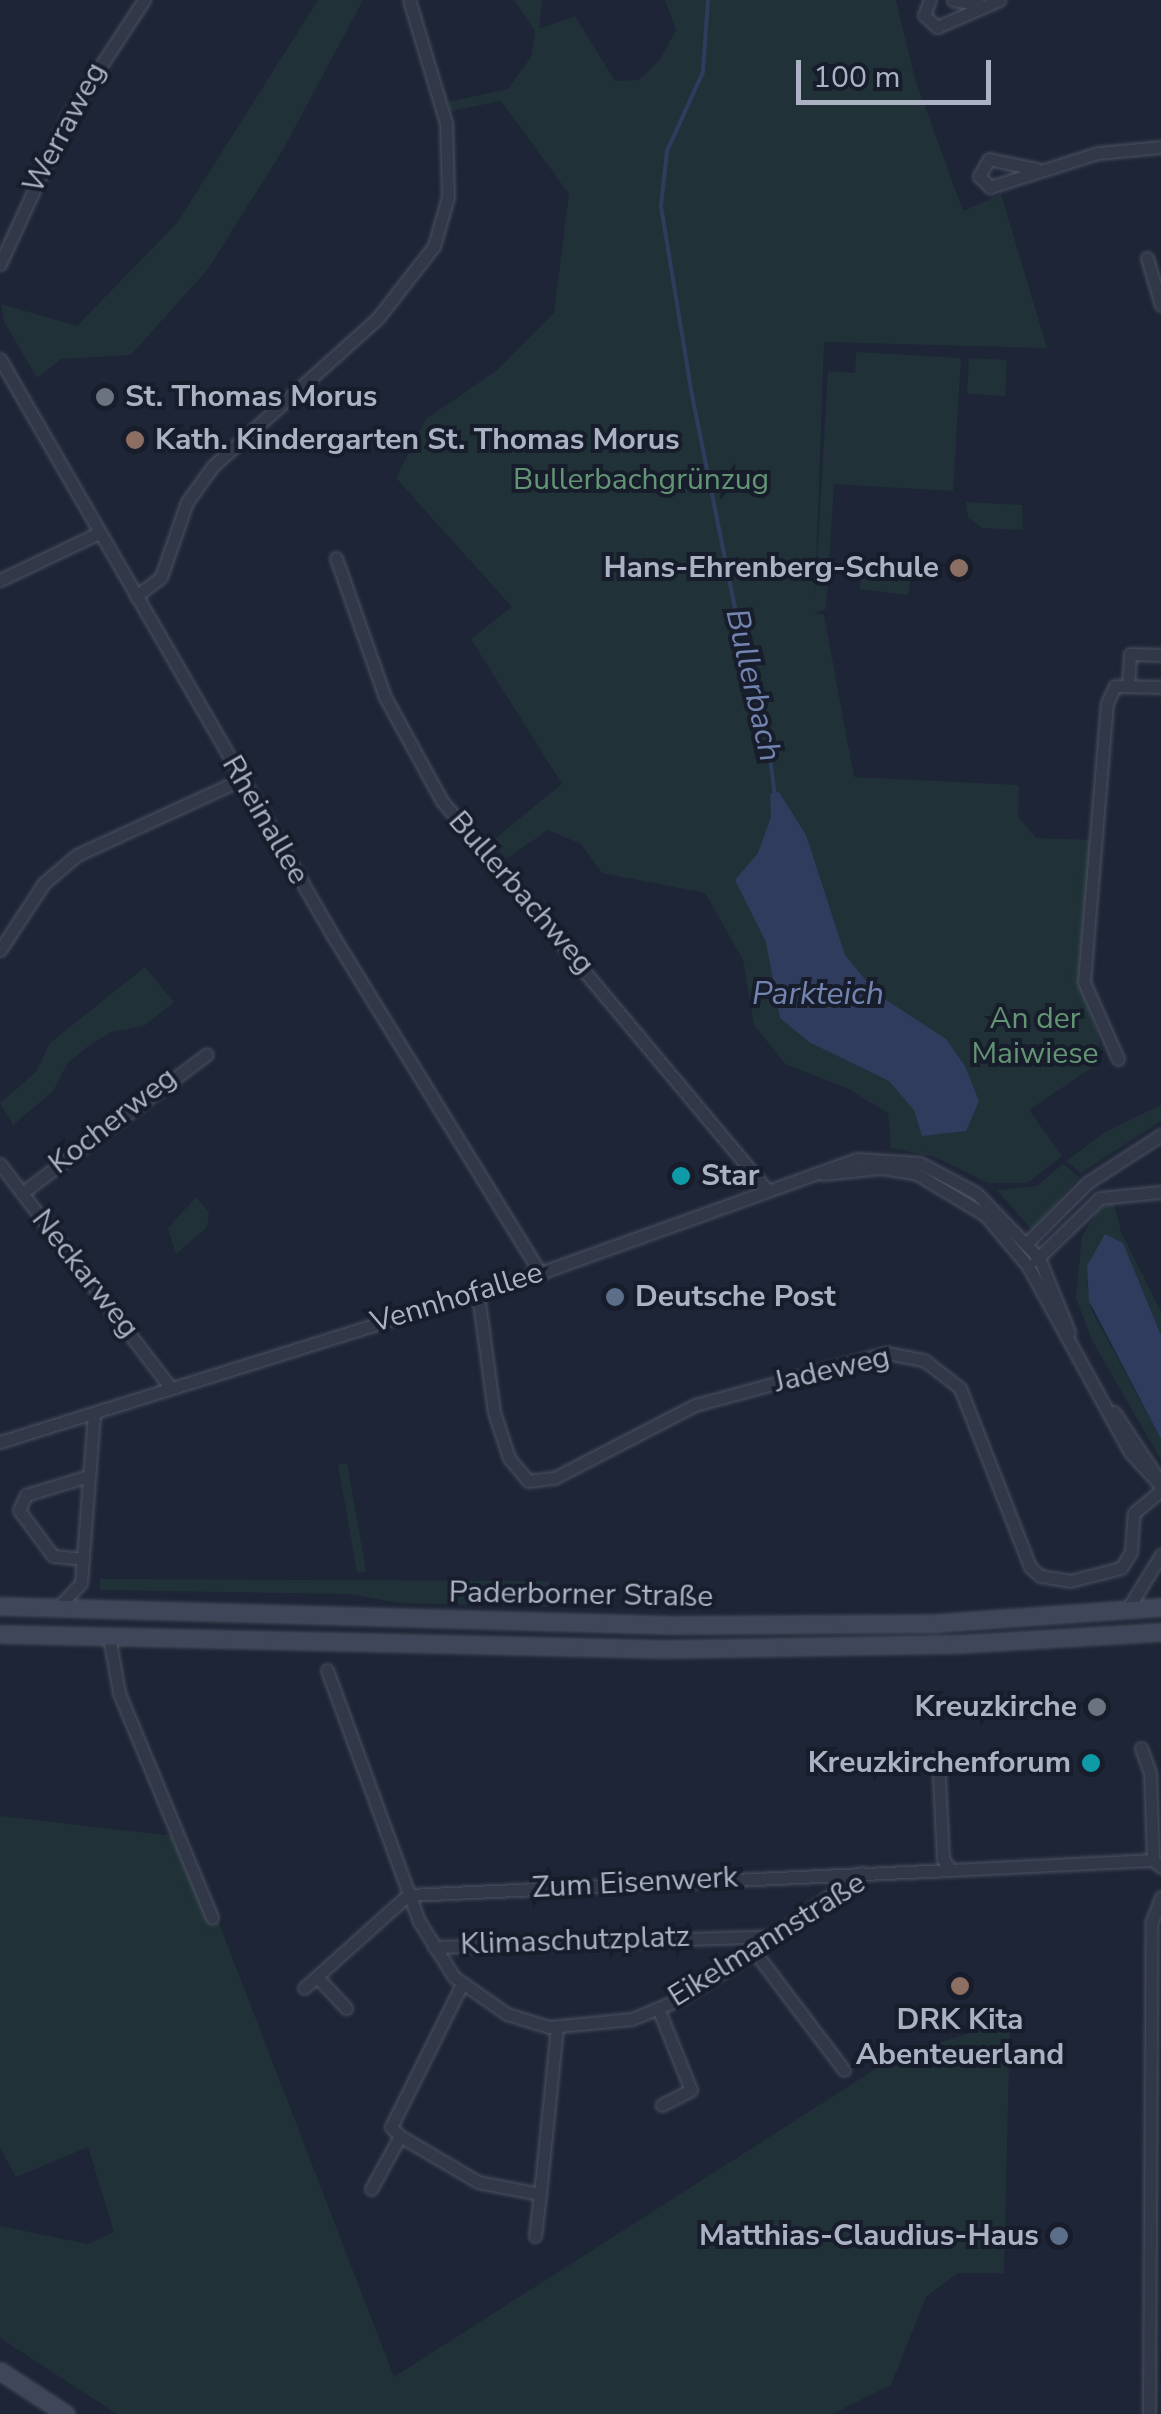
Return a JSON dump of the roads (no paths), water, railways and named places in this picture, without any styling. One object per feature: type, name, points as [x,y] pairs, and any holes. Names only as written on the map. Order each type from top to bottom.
[{"type":"main road","name":"Paderborner Straße","points":[[0,1606],[673,1625],[937,1623],[1161,1607]]},
{"type":"main road","name":"Paderborner Straße","points":[[0,1634],[675,1649],[957,1644],[1161,1632]]},
{"type":"main road","points":[[0,2371],[66,2414]]},
{"type":"street","name":"Werraweg","points":[[0,264],[68,116],[144,0]]},
{"type":"street","points":[[136,596],[161,576],[187,502],[214,466],[377,319],[434,246],[448,197],[446,123],[409,0]]},
{"type":"street","points":[[930,0],[924,15],[936,27],[999,0]]},
{"type":"street","points":[[953,0],[980,5]]},
{"type":"street","points":[[1036,169],[1098,153],[1161,148]]},
{"type":"street","points":[[1147,258],[1161,305]]},
{"type":"street","name":"Rheinallee","points":[[0,359],[242,780],[540,1273]]},
{"type":"street","points":[[0,580],[100,533]]},
{"type":"street","name":"Bullerbachweg","points":[[336,558],[385,697],[442,801],[768,1192]]},
{"type":"street","points":[[1128,685],[1130,654],[1161,655]]},
{"type":"street","points":[[1118,1060],[1090,1007],[1084,960],[1107,702],[1115,686],[1161,687]]},
{"type":"street","points":[[0,950],[44,883],[77,854],[242,780]]},
{"type":"street","name":"Kocherweg","points":[[22,1193],[206,1054]]},
{"type":"street","points":[[1027,1242],[1106,1168],[1161,1135]]},
{"type":"street","points":[[818,1174],[856,1160],[920,1163],[976,1193],[1027,1242],[1033,1262],[1130,1452],[1161,1487]]},
{"type":"street","name":"Neckarweg","points":[[0,1164],[169,1386]]},
{"type":"street","points":[[818,1174],[880,1168],[932,1179],[985,1215],[1033,1262]]},
{"type":"street","name":"Vennhofallee","points":[[0,1442],[169,1386],[478,1294],[818,1174]]},
{"type":"street","points":[[1033,1262],[1100,1198],[1161,1192]]},
{"type":"street","points":[[1052,1216],[1064,1232]]},
{"type":"street","name":"Jadeweg","points":[[478,1294],[494,1412],[509,1458],[528,1481],[554,1478],[695,1404],[887,1353],[924,1360],[960,1388],[1027,1560],[1040,1576],[1070,1580],[1121,1568],[1131,1552],[1134,1513],[1161,1487]]},
{"type":"street","points":[[58,1607],[81,1584],[94,1413]]},
{"type":"street","points":[[83,1559],[53,1556],[20,1510],[26,1495],[88,1476]]},
{"type":"street","points":[[1127,1610],[1161,1555]]},
{"type":"street","points":[[109,1636],[119,1693],[212,1918]]},
{"type":"street","name":"Eikelmannstraße","points":[[326,1670],[408,1894],[434,1947],[462,1984],[507,2014],[558,2028],[632,2019],[658,2008],[754,1951],[862,1873],[1157,1864]]},
{"type":"street","points":[[1140,1748],[1150,1773],[1157,1864]]},
{"type":"street","points":[[938,1757],[943,1859],[950,1870]]},
{"type":"street","name":"Zum Eisenwerk","points":[[408,1894],[862,1873]]},
{"type":"street","points":[[304,1988],[319,1979],[408,1894]]},
{"type":"street","points":[[1149,2414],[1152,1921],[1161,1897]]},
{"type":"street","name":"Klimaschutzplatz","points":[[434,1947],[776,1936]]},
{"type":"street","points":[[754,1951],[844,2070]]},
{"type":"street","points":[[319,1979],[346,2008]]},
{"type":"street","points":[[462,1984],[391,2127],[478,2182],[540,2194]]},
{"type":"street","points":[[658,2008],[691,2090],[662,2105]]},
{"type":"street","points":[[535,2236],[558,2028]]},
{"type":"street","points":[[370,2189],[400,2136]]},
{"type":"water","name":"Parkteich","points":[[779,792],[806,835],[845,955],[877,994],[946,1039],[965,1066],[979,1101],[966,1131],[922,1136],[914,1110],[889,1081],[809,1042],[780,1018],[766,942],[735,880],[758,853],[771,817],[770,794]]},
{"type":"water","points":[[1105,1234],[1123,1243],[1161,1335],[1161,1439],[1089,1301],[1087,1266]]},
{"type":"waterway","name":"Bullerbach","points":[[708,0],[703,72],[667,151],[661,206],[691,390],[744,654],[763,704],[775,796]]},
{"type":"place","name":"St. Thomas Morus","points":[[105,397]]},
{"type":"place","name":"Kath. Kindergarten St. Thomas Morus","points":[[135,440]]},
{"type":"place","name":"Hans-Ehrenberg-Schule","points":[[959,568]]},
{"type":"place","name":"Star","points":[[681,1176]]},
{"type":"place","name":"Deutsche Post","points":[[615,1297]]},
{"type":"place","name":"Kreuzkirche","points":[[1097,1707]]},
{"type":"place","name":"Kreuzkirchenforum","points":[[1091,1763]]},
{"type":"place","name":"DRK Kita Abenteuerland","points":[[960,1986]]},
{"type":"place","name":"Matthias-Claudius-Haus","points":[[1059,2236]]},
{"type":"park label","name":"Bullerbachgrünzug","points":[[641,480]]},
{"type":"park label","name":"An der Maiwiese","points":[[1035,1036]]}]
